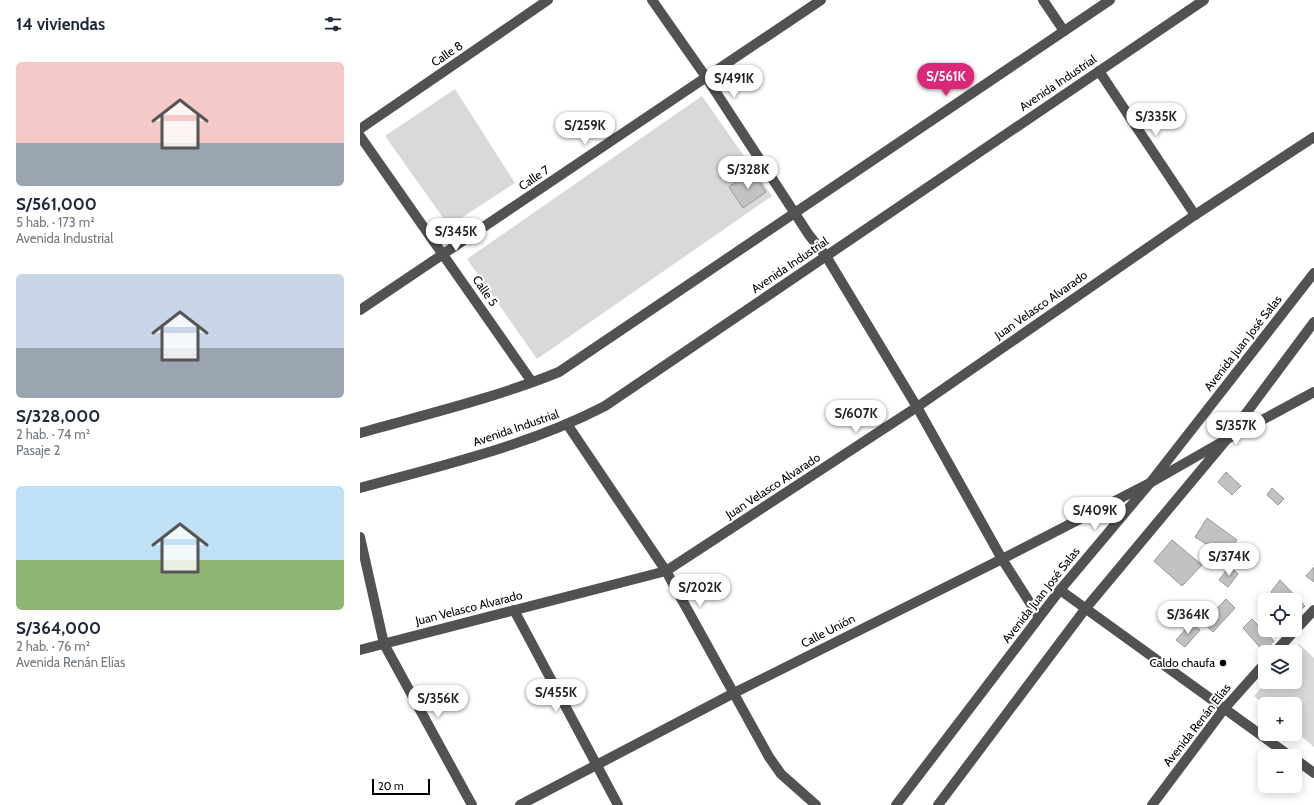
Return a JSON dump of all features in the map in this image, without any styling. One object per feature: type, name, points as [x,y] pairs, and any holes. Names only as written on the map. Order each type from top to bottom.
[{"type":"street","name":"Calle 8","points":[[360,128],[548,0]]},
{"type":"street","points":[[652,0],[706,77],[794,213],[826,256],[916,407],[1002,559],[1039,616]]},
{"type":"street","name":"Calle 7","points":[[360,310],[821,0]]},
{"type":"street","points":[[1043,0],[1064,31]]},
{"type":"street","points":[[360,433],[480,400],[559,372],[1110,0]]},
{"type":"street","name":"Avenida Industrial","points":[[360,488],[504,448],[579,420],[605,406],[1204,0]]},
{"type":"street","points":[[1099,72],[1195,215]]},
{"type":"street","name":"Calle 5","points":[[360,136],[444,254],[532,382]]},
{"type":"street","name":"Juan Velasco Alvarado","points":[[360,650],[666,571],[916,407],[1195,215],[1314,137]]},
{"type":"street","name":"Avenida Juan José Salas","points":[[896,805],[1039,616],[1150,484],[1314,273]]},
{"type":"street","points":[[938,805],[1086,608],[1227,439],[1314,322]]},
{"type":"street","name":"Calle Unión","points":[[520,805],[734,693],[1150,484],[1227,439],[1314,392]]},
{"type":"street","points":[[567,424],[666,571],[769,757],[781,774],[816,805]]},
{"type":"street","points":[[360,537],[384,644],[472,805]]},
{"type":"street","points":[[1060,590],[1280,749]]},
{"type":"street","points":[[514,610],[618,805]]},
{"type":"street","points":[[1282,645],[1314,610]]},
{"type":"street","name":"Avenida Renán Elías","points":[[1152,805],[1224,709],[1258,672]]},
{"type":"street","points":[[1302,764],[1314,773]]},
{"type":"shaded area","points":[[455,89],[515,183],[449,226],[385,136]]},
{"type":"shaded area","points":[[702,96],[772,196],[537,359],[467,259]]},
{"type":"shaded area","points":[[1302,647],[1314,658],[1314,747],[1302,737],[1302,697],[1258,697],[1258,700],[1254,696],[1260,689],[1302,689]]},
{"type":"building","points":[[752,171],[766,192],[743,208],[729,187]]},
{"type":"building","points":[[1226,472],[1241,486],[1232,495],[1218,482]]},
{"type":"building","points":[[1272,488],[1284,499],[1278,505],[1267,495]]},
{"type":"building","points":[[1207,518],[1237,540],[1226,556],[1195,537]]},
{"type":"building","points":[[1172,540],[1202,565],[1182,586],[1154,561]]},
{"type":"building","points":[[1230,566],[1238,574],[1228,587],[1219,580]]},
{"type":"building","points":[[1314,567],[1314,582],[1306,576]]},
{"type":"building","points":[[1280,580],[1292,593],[1272,593],[1271,592]]},
{"type":"building","points":[[1226,599],[1235,608],[1213,632],[1203,623]]},
{"type":"building","points":[[1252,619],[1258,625],[1258,637],[1270,637],[1274,641],[1270,645],[1258,645],[1243,628]]},
{"type":"building","points":[[1191,623],[1200,630],[1185,647],[1176,640]]},
{"type":"place","name":"Caldo chaufa","points":[[1223,663]]}]
